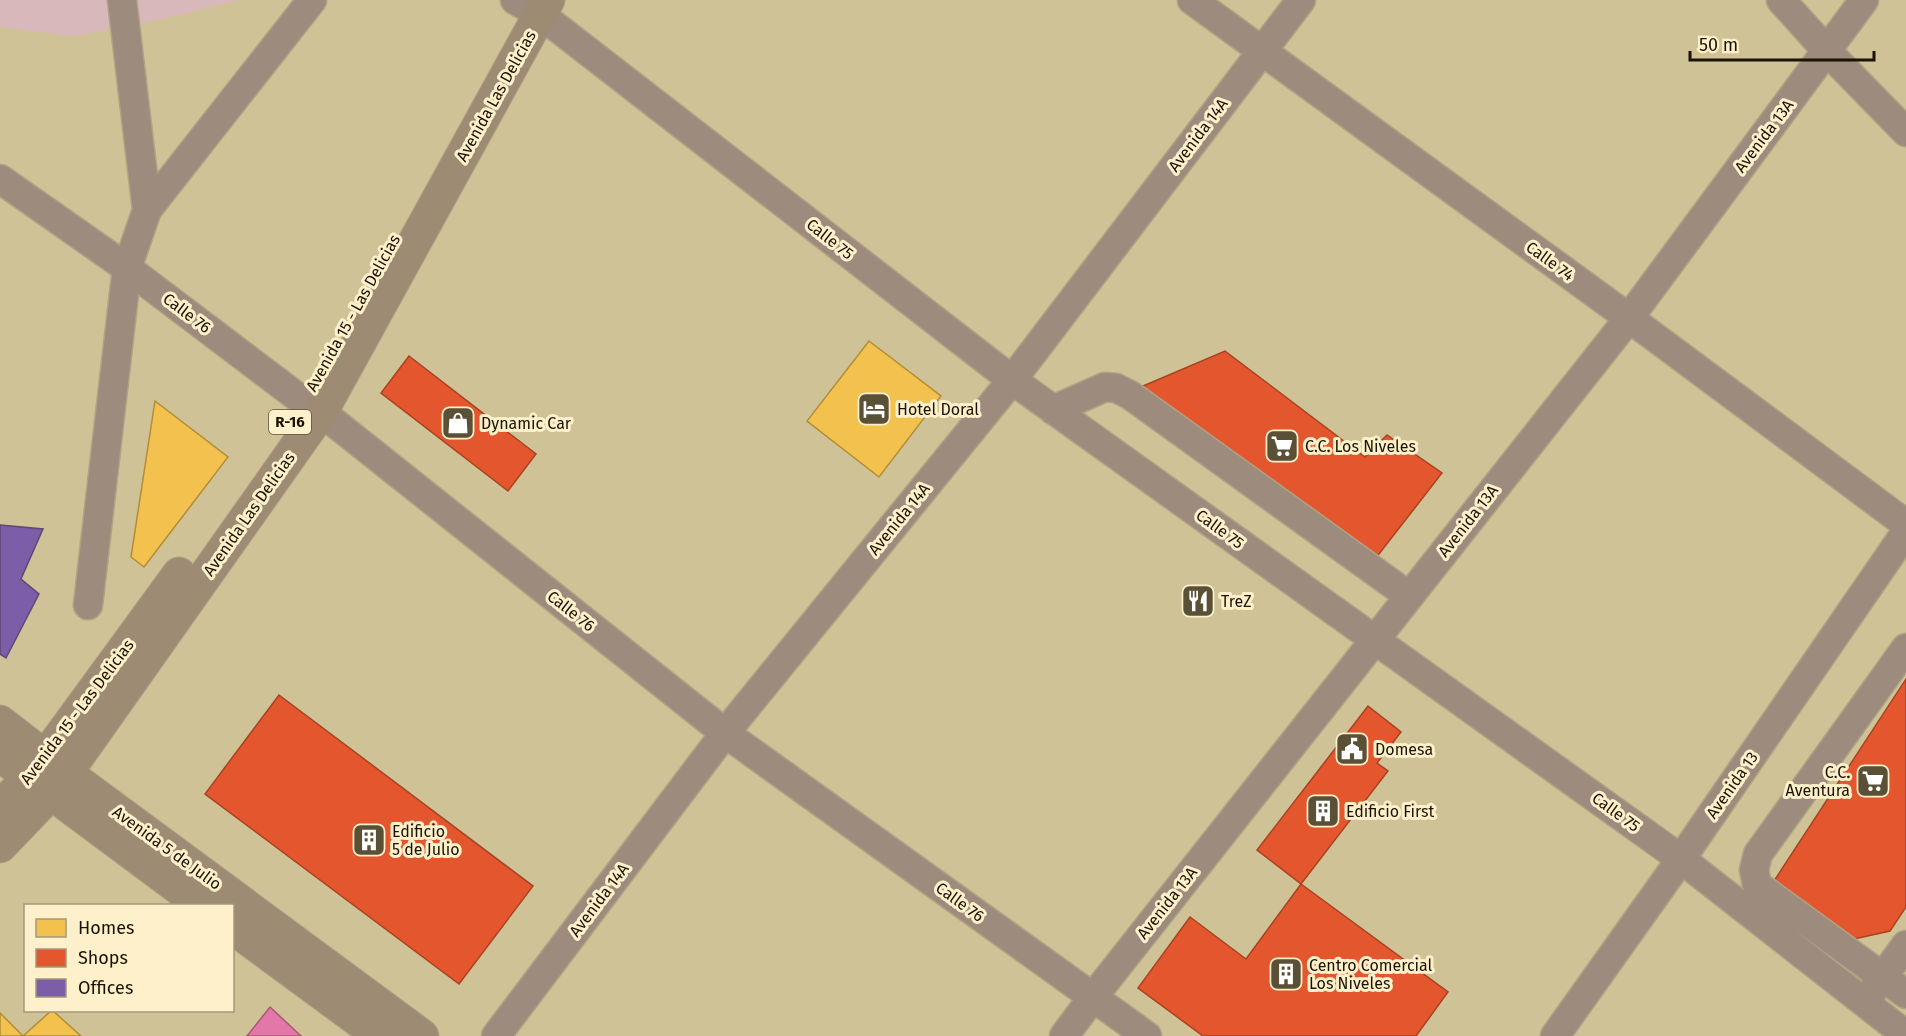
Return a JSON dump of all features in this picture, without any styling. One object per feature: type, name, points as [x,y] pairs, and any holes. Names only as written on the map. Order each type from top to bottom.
[{"type":"main road","name":"Avenida Las Delicias","points":[[0,846],[312,407],[530,4]]},
{"type":"main road","name":"Avenida 5 de Julio","points":[[0,722],[48,776],[201,904]]},
{"type":"main road","name":"Avenida 5 de Julio","points":[[0,755],[48,776],[232,904]]},
{"type":"main road","name":"Avenida 15 - Las Delicias","points":[[0,806],[48,776]]},
{"type":"main road","name":"Avenida 5 de Julio","points":[[234,905],[422,1036]]},
{"type":"main road","points":[[234,928],[380,1036]]},
{"type":"street","points":[[122,0],[147,210]]},
{"type":"street","points":[[88,604],[127,268],[147,210],[312,0]]},
{"type":"street","name":"Calle 74","points":[[1192,0],[1629,318],[1906,524]]},
{"type":"street","name":"Avenida 14A","points":[[496,1036],[725,733],[1012,380],[1301,0]]},
{"type":"street","points":[[1780,0],[1906,132]]},
{"type":"street","name":"Avenida 13A","points":[[1064,1036],[1093,996],[1629,318],[1864,0]]},
{"type":"street","name":"Calle 75","points":[[530,4],[1012,380],[1681,859],[1906,1035]]},
{"type":"street","name":"Calle 76","points":[[0,179],[127,268],[312,407],[725,733],[1148,1036]]},
{"type":"street","points":[[1053,410],[1105,387],[1116,388],[1140,402],[1409,596]]},
{"type":"street","name":"Avenida 13","points":[[1555,1036],[1681,859],[1906,532]]},
{"type":"street","points":[[1906,648],[1758,854],[1754,870],[1757,885],[1906,994]]},
{"type":"street","points":[[1864,1002],[1906,945]]},
{"type":"shaded area","points":[[0,0],[239,0],[171,17],[73,36],[0,27]]},
{"type":"building: Homes","name":"Hotel Doral","points":[[869,341],[941,396],[879,477],[807,421]]},
{"type":"building: Homes","points":[[155,401],[228,457],[144,567],[131,557]]},
{"type":"building: Homes","points":[[50,1012],[54,1012],[81,1036],[23,1036]]},
{"type":"building: Homes","points":[[0,1013],[23,1036],[0,1036]]},
{"type":"building: Shops","name":"C.C. Los Niveles","points":[[1225,351],[1365,457],[1387,435],[1442,473],[1372,563],[1136,389]]},
{"type":"building: Shops","name":"Dynamic Car","points":[[409,356],[536,454],[508,491],[381,393]]},
{"type":"building: Shops","name":"C.C. Aventura","points":[[1906,679],[1906,907],[1890,931],[1854,939],[1772,884]]},
{"type":"building: Shops","name":"Edificio 5 de Julio","points":[[279,695],[533,886],[459,984],[205,794]]},
{"type":"building: Shops","name":"Edificio First","points":[[1368,706],[1401,732],[1377,763],[1388,771],[1301,884],[1257,850]]},
{"type":"building: Shops","name":"Centro Comercial Los Niveles","points":[[1301,884],[1448,992],[1416,1036],[1203,1036],[1138,988],[1190,917],[1246,959]]},
{"type":"building: Offices","points":[[0,525],[43,529],[21,579],[39,594],[6,658],[0,654]]},
{"type":"building: Health","points":[[270,1007],[301,1036],[247,1036]]},
{"type":"place","name":"Hotel Doral","points":[[874,409]]},
{"type":"place","name":"Dynamic Car","points":[[458,423]]},
{"type":"place","name":"C.C. Los Niveles","points":[[1282,446]]},
{"type":"place","name":"TreZ","points":[[1198,601]]},
{"type":"place","name":"Domesa","points":[[1352,749]]},
{"type":"place","name":"C.C. Aventura","points":[[1873,781]]},
{"type":"place","name":"Edificio First","points":[[1323,811]]},
{"type":"place","name":"Edificio 5 de Julio","points":[[369,840]]},
{"type":"place","name":"Centro Comercial Los Niveles","points":[[1286,974]]}]
